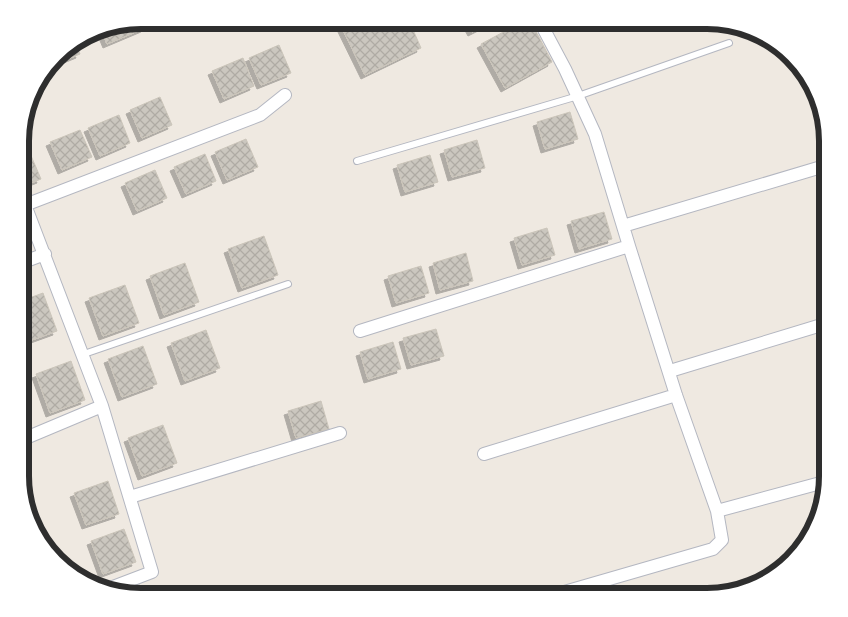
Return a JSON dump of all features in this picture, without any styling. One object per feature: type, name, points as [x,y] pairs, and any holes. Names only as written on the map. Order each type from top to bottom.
[{"type":"street","points":[[544,29],[595,134],[676,395],[717,511],[722,540],[713,549],[578,588]]},
{"type":"street","points":[[29,204],[260,115],[285,96]]},
{"type":"street","points":[[623,226],[819,168]]},
{"type":"street","points":[[29,219],[45,254],[84,354],[102,406],[152,572],[117,585]]},
{"type":"street","points":[[360,331],[629,246]]},
{"type":"street","points":[[29,260],[45,254]]},
{"type":"street","points":[[670,371],[819,325]]},
{"type":"street","points":[[484,454],[676,395]]},
{"type":"street","points":[[29,437],[102,406]]},
{"type":"street","points":[[130,497],[340,433]]},
{"type":"street","points":[[717,511],[819,483]]},
{"type":"lane","points":[[357,162],[578,96],[730,43]]},
{"type":"lane","points":[[84,354],[288,284]]},
{"type":"building","points":[[143,29],[107,44],[104,36],[126,30]]},
{"type":"building","points":[[342,29],[413,29],[421,48],[365,75]]},
{"type":"building","points":[[509,29],[535,29],[552,62],[505,88],[481,44]]},
{"type":"building","points":[[279,45],[291,73],[261,85],[249,58]]},
{"type":"building","points":[[78,48],[80,54],[63,61]]},
{"type":"building","points":[[243,58],[254,86],[224,99],[212,71]]},
{"type":"building","points":[[160,97],[172,125],[142,138],[130,110]]},
{"type":"building","points":[[570,112],[578,139],[545,149],[537,122]]},
{"type":"building","points":[[119,115],[130,143],[100,156],[88,128]]},
{"type":"building","points":[[80,130],[92,157],[62,170],[50,142]]},
{"type":"building","points":[[246,139],[258,167],[227,180],[215,152]]},
{"type":"building","points":[[477,140],[485,168],[452,177],[444,150]]},
{"type":"building","points":[[29,151],[41,179],[29,184]]},
{"type":"building","points":[[205,154],[216,181],[186,194],[174,167]]},
{"type":"building","points":[[430,155],[438,182],[405,192],[397,165]]},
{"type":"building","points":[[155,170],[167,198],[137,211],[125,183]]},
{"type":"building","points":[[604,212],[612,239],[579,249],[571,221]]},
{"type":"building","points":[[547,228],[555,255],[522,265],[514,238]]},
{"type":"building","points":[[264,236],[278,275],[242,288],[228,249]]},
{"type":"building","points":[[466,253],[473,281],[440,290],[433,263]]},
{"type":"building","points":[[185,263],[199,302],[164,315],[150,276]]},
{"type":"building","points":[[421,266],[429,293],[396,303],[388,276]]},
{"type":"building","points":[[125,285],[139,323],[103,336],[89,298]]},
{"type":"building","points":[[43,293],[57,331],[29,341],[29,298]]},
{"type":"building","points":[[436,329],[444,356],[411,365],[403,338]]},
{"type":"building","points":[[206,330],[220,368],[185,381],[171,343]]},
{"type":"building","points":[[393,342],[401,369],[368,379],[360,352]]},
{"type":"building","points":[[143,346],[157,384],[122,397],[108,359]]},
{"type":"building","points":[[71,361],[85,400],[50,413],[36,374]]},
{"type":"building","points":[[321,401],[329,429],[296,438],[288,411]]},
{"type":"building","points":[[163,425],[177,463],[142,476],[128,438]]},
{"type":"building","points":[[108,481],[119,514],[86,525],[74,493]]},
{"type":"building","points":[[124,529],[136,562],[103,574],[91,541]]}]
